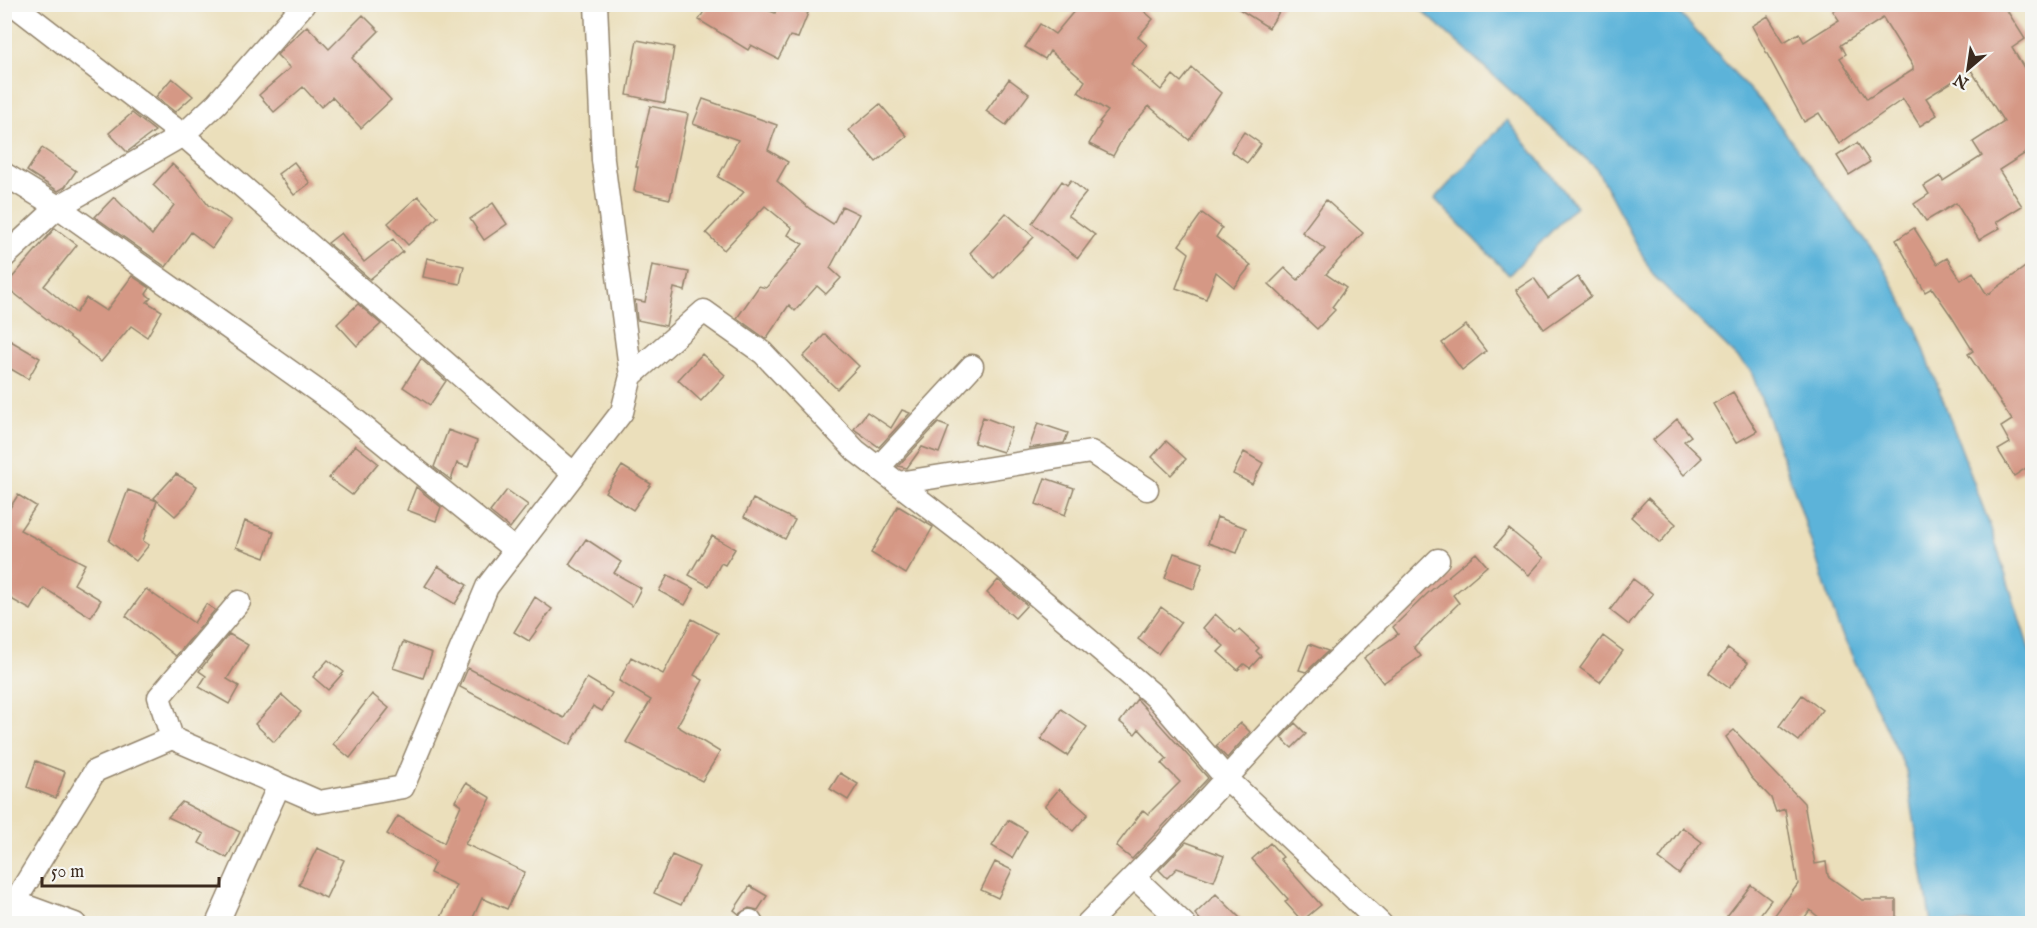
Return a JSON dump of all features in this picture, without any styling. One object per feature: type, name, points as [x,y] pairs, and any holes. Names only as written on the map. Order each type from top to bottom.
[{"type":"street","points":[[13,4],[183,135],[574,474]]},
{"type":"street","points":[[4,257],[58,207],[183,135],[217,104],[304,4]]},
{"type":"street","points":[[75,924],[10,910],[95,771],[172,738],[319,802],[403,787],[487,587],[622,412],[631,376],[603,160],[596,4]]},
{"type":"street","points":[[4,174],[58,207],[333,402],[515,550]]},
{"type":"street","points":[[631,376],[704,311],[763,353],[856,451],[972,541],[1158,699],[1226,778],[1381,924]]},
{"type":"street","points":[[878,468],[972,366]]},
{"type":"street","points":[[898,483],[1091,452],[1147,489]]},
{"type":"street","points":[[1087,924],[1134,877],[1310,687],[1438,560]]},
{"type":"street","points":[[172,738],[159,698],[239,602]]},
{"type":"street","points":[[218,924],[279,785]]},
{"type":"street","points":[[1134,877],[1184,924]]},
{"type":"water","points":[[1416,5],[1672,5],[1770,112],[1881,262],[1915,325],[1990,526],[2032,658],[2032,923],[1931,923],[1906,770],[1838,626],[1796,495],[1751,371],[1653,275],[1596,168]]},
{"type":"water","points":[[1507,120],[1576,206],[1509,275],[1435,199]]},
{"type":"building","points":[[708,4],[752,4],[775,13],[778,4],[785,4],[808,13],[798,38],[790,36],[778,59],[751,45],[748,50],[699,20]]},
{"type":"building","points":[[1080,4],[1136,4],[1153,19],[1138,37],[1147,45],[1131,64],[1161,90],[1173,75],[1181,82],[1192,68],[1221,93],[1189,140],[1149,106],[1125,134],[1113,156],[1089,144],[1101,123],[1099,122],[1108,111],[1078,92],[1085,81],[1050,51],[1045,59],[1025,47],[1040,24],[1055,34]]},
{"type":"building","points":[[1231,4],[1284,4],[1269,28]]},
{"type":"building","points":[[1843,4],[2003,4],[2025,39],[2012,48],[2032,81],[2032,149],[1999,170],[2022,206],[1996,222],[2000,228],[1979,240],[1956,203],[1926,221],[1914,204],[1929,194],[1924,186],[1940,176],[1943,181],[1982,156],[1973,142],[2004,122],[1971,70],[1926,98],[1937,115],[1920,126],[1903,99],[1839,144],[1819,113],[1804,122],[1752,26],[1768,16],[1784,42],[1799,33],[1804,42],[1839,20],[1833,11]],"holes":[[[1883,18],[1913,66],[1913,70],[1867,99],[1840,58],[1846,54],[1841,45]]]},
{"type":"building","points":[[363,15],[379,31],[352,58],[391,100],[361,128],[332,97],[321,107],[303,87],[274,112],[259,95],[290,68],[277,55],[283,48],[307,26],[329,49]]},
{"type":"building","points":[[637,40],[674,47],[665,103],[627,95]]},
{"type":"building","points":[[172,78],[193,96],[175,112],[156,97]]},
{"type":"building","points":[[1009,79],[1029,94],[1006,125],[986,111]]},
{"type":"building","points":[[703,99],[777,125],[768,150],[788,162],[777,181],[810,209],[833,224],[842,206],[859,214],[830,268],[841,278],[826,294],[817,286],[795,311],[789,305],[766,339],[737,318],[759,286],[766,288],[803,244],[788,235],[792,228],[765,206],[724,250],[706,233],[744,192],[718,177],[738,140],[693,124]]},
{"type":"building","points":[[880,104],[907,136],[876,162],[849,130]]},
{"type":"building","points":[[650,106],[688,114],[670,199],[634,191],[638,167],[636,167]]},
{"type":"building","points":[[132,113],[155,131],[127,152],[109,133]]},
{"type":"building","points":[[1244,132],[1261,144],[1247,163],[1231,151]]},
{"type":"building","points":[[1857,143],[1870,162],[1849,175],[1837,156]]},
{"type":"building","points":[[42,148],[76,171],[65,187],[58,191],[27,171]]},
{"type":"building","points":[[294,162],[310,183],[294,195],[278,174]]},
{"type":"building","points":[[172,164],[190,181],[208,205],[231,221],[212,248],[191,232],[166,267],[95,217],[114,197],[152,235],[174,205],[153,185]]},
{"type":"building","points":[[1071,180],[1086,193],[1068,215],[1095,235],[1078,258],[1032,223],[1062,181],[1067,185]]},
{"type":"building","points":[[418,196],[438,217],[408,245],[388,223]]},
{"type":"building","points":[[1326,200],[1363,233],[1326,274],[1346,288],[1332,307],[1335,310],[1317,329],[1269,284],[1285,268],[1298,280],[1325,249],[1302,232]]},
{"type":"building","points":[[493,203],[507,224],[484,240],[470,219]]},
{"type":"building","points":[[1006,213],[1034,237],[994,278],[970,253]]},
{"type":"building","points":[[1202,213],[1222,228],[1216,237],[1251,265],[1234,287],[1216,272],[1206,299],[1176,288],[1189,253],[1179,245]]},
{"type":"building","points":[[55,228],[77,245],[44,286],[76,313],[86,298],[106,311],[132,276],[150,288],[146,294],[151,298],[147,302],[162,311],[147,337],[131,326],[101,362],[5,286]]},
{"type":"building","points":[[1914,228],[1937,264],[1947,258],[1961,280],[1973,272],[1987,295],[2032,262],[2032,464],[2014,476],[1998,450],[2010,443],[2001,427],[2012,420],[1968,354],[1973,351],[1952,317],[1932,288],[1925,292],[1896,240]]},
{"type":"building","points":[[341,233],[364,262],[393,239],[403,252],[370,279],[328,243]]},
{"type":"building","points":[[427,258],[464,266],[460,284],[423,277]]},
{"type":"building","points":[[652,265],[689,272],[685,291],[674,288],[666,326],[637,320],[635,300],[645,302]]},
{"type":"building","points":[[1578,277],[1591,296],[1544,329],[1516,290],[1534,278],[1548,298]]},
{"type":"building","points":[[358,304],[381,324],[357,346],[337,324]]},
{"type":"building","points":[[1466,325],[1486,351],[1462,370],[1442,343]]},
{"type":"building","points":[[825,334],[859,366],[837,389],[803,357]]},
{"type":"building","points":[[4,337],[40,358],[28,379],[4,365]]},
{"type":"building","points":[[702,354],[725,375],[701,401],[678,380]]},
{"type":"building","points":[[421,359],[446,381],[430,405],[403,387]]},
{"type":"building","points":[[1733,392],[1757,431],[1736,443],[1713,404]]},
{"type":"building","points":[[902,410],[910,413],[879,447],[854,429],[867,412],[891,428]]},
{"type":"building","points":[[983,417],[1012,428],[1003,452],[974,443]]},
{"type":"building","points":[[1677,419],[1691,436],[1684,441],[1702,458],[1684,475],[1653,440]]},
{"type":"building","points":[[938,423],[949,427],[939,453],[922,447],[907,468],[898,466]]},
{"type":"building","points":[[1038,423],[1068,433],[1064,443],[1029,448]]},
{"type":"building","points":[[448,430],[477,441],[468,467],[457,463],[451,480],[434,467]]},
{"type":"building","points":[[1166,441],[1186,459],[1171,475],[1152,457]]},
{"type":"building","points":[[355,445],[378,463],[352,495],[329,478]]},
{"type":"building","points":[[1244,452],[1263,463],[1252,484],[1233,474]]},
{"type":"building","points":[[622,466],[651,484],[633,510],[605,492]]},
{"type":"building","points":[[176,474],[197,486],[188,503],[175,516],[154,498]]},
{"type":"building","points":[[1045,478],[1074,488],[1065,515],[1036,504]]},
{"type":"building","points":[[416,487],[441,507],[436,521],[407,510]]},
{"type":"building","points":[[128,490],[157,501],[143,541],[149,545],[136,561],[109,541]]},
{"type":"building","points":[[507,490],[528,505],[510,528],[490,512]]},
{"type":"building","points":[[18,495],[36,506],[20,530],[85,564],[74,584],[101,600],[91,617],[44,588],[31,610],[4,595],[4,517]]},
{"type":"building","points":[[1648,498],[1676,524],[1660,543],[1631,517]]},
{"type":"building","points":[[753,499],[795,520],[785,539],[744,517]]},
{"type":"building","points":[[898,506],[933,527],[906,574],[871,553]]},
{"type":"building","points":[[1217,517],[1246,528],[1237,553],[1208,543]]},
{"type":"building","points":[[245,521],[274,532],[265,558],[236,547]]},
{"type":"building","points":[[1509,529],[1544,558],[1529,575],[1495,546]]},
{"type":"building","points":[[712,536],[735,549],[725,565],[721,563],[709,586],[689,575]]},
{"type":"building","points":[[586,539],[621,562],[614,573],[641,588],[632,606],[569,564]]},
{"type":"building","points":[[1174,553],[1203,563],[1194,589],[1165,578]]},
{"type":"building","points":[[1476,553],[1487,566],[1453,595],[1459,603],[1414,647],[1421,656],[1383,683],[1364,658],[1398,634],[1393,627],[1428,593]]},
{"type":"building","points":[[438,566],[467,585],[455,604],[425,586]]},
{"type":"building","points":[[668,575],[694,589],[685,605],[659,591]]},
{"type":"building","points":[[1633,579],[1653,594],[1629,625],[1610,610]]},
{"type":"building","points":[[998,580],[1027,605],[1015,618],[987,593]]},
{"type":"building","points":[[146,589],[194,623],[206,604],[215,610],[176,656],[126,616]]},
{"type":"building","points":[[535,597],[552,609],[529,641],[514,632]]},
{"type":"building","points":[[1161,607],[1181,622],[1158,654],[1138,639]]},
{"type":"building","points":[[1215,614],[1236,633],[1239,630],[1259,648],[1256,651],[1261,656],[1250,668],[1244,664],[1238,670],[1218,652],[1224,646],[1203,628]]},
{"type":"building","points":[[692,619],[718,633],[694,675],[703,680],[677,726],[720,752],[702,781],[626,742],[651,700],[619,681],[631,657],[663,674]]},
{"type":"building","points":[[229,634],[248,645],[227,679],[239,686],[229,704],[199,687],[206,676],[199,671]]},
{"type":"building","points":[[1603,636],[1623,651],[1600,682],[1580,668]]},
{"type":"building","points":[[403,642],[432,653],[423,678],[393,668]]},
{"type":"building","points":[[1309,644],[1328,651],[1306,672],[1299,670]]},
{"type":"building","points":[[1728,648],[1748,663],[1729,688],[1709,673]]},
{"type":"building","points":[[328,660],[344,672],[328,690],[313,677]]},
{"type":"building","points":[[468,668],[564,718],[587,678],[612,693],[602,711],[593,706],[570,745],[460,687]]},
{"type":"building","points":[[372,694],[389,708],[350,758],[333,744]]},
{"type":"building","points":[[282,695],[301,712],[274,742],[255,724]]},
{"type":"building","points":[[1802,695],[1822,710],[1799,741],[1779,726]]},
{"type":"building","points":[[1137,699],[1208,778],[1132,859],[1116,846],[1143,810],[1148,814],[1180,782],[1162,764],[1167,759],[1139,729],[1135,734],[1120,722]]},
{"type":"building","points":[[1061,709],[1087,727],[1067,756],[1041,739]]},
{"type":"building","points":[[1241,723],[1250,732],[1227,758],[1216,746]]},
{"type":"building","points":[[1295,723],[1306,734],[1292,748],[1281,738]]},
{"type":"building","points":[[1734,730],[1804,803],[1815,864],[1826,862],[1828,876],[1862,900],[1896,900],[1896,924],[1827,924],[1810,910],[1800,924],[1785,924],[1774,916],[1798,884],[1785,809],[1776,812],[1771,798],[1751,777],[1726,737]]},
{"type":"building","points":[[36,761],[65,772],[56,798],[27,787]]},
{"type":"building","points":[[840,773],[858,784],[848,800],[830,789]]},
{"type":"building","points":[[466,783],[491,798],[465,844],[525,872],[507,909],[482,898],[470,924],[438,924],[456,885],[430,873],[435,862],[387,834],[398,816],[444,843],[461,805],[455,801]]},
{"type":"building","points":[[1059,789],[1088,814],[1073,831],[1045,806]]},
{"type":"building","points":[[182,802],[240,832],[227,858],[199,843],[204,834],[168,817]]},
{"type":"building","points":[[1008,820],[1027,831],[1012,858],[992,846]]},
{"type":"building","points":[[1682,827],[1702,842],[1679,874],[1659,859]]},
{"type":"building","points":[[1186,842],[1224,856],[1214,881],[1177,868],[1167,878],[1159,870]]},
{"type":"building","points":[[1270,843],[1283,857],[1280,859],[1321,905],[1302,921],[1285,902],[1288,899],[1252,859]]},
{"type":"building","points":[[317,848],[344,860],[326,898],[299,885]]},
{"type":"building","points":[[672,855],[699,867],[681,905],[654,893]]},
{"type":"building","points":[[995,862],[1012,870],[998,898],[981,890]]},
{"type":"building","points":[[1751,885],[1771,900],[1753,924],[1737,924],[1727,916]]},
{"type":"building","points":[[750,886],[767,896],[758,910],[749,908],[739,914],[734,910]]},
{"type":"building","points":[[1216,894],[1246,924],[1204,924],[1195,914]]}]
